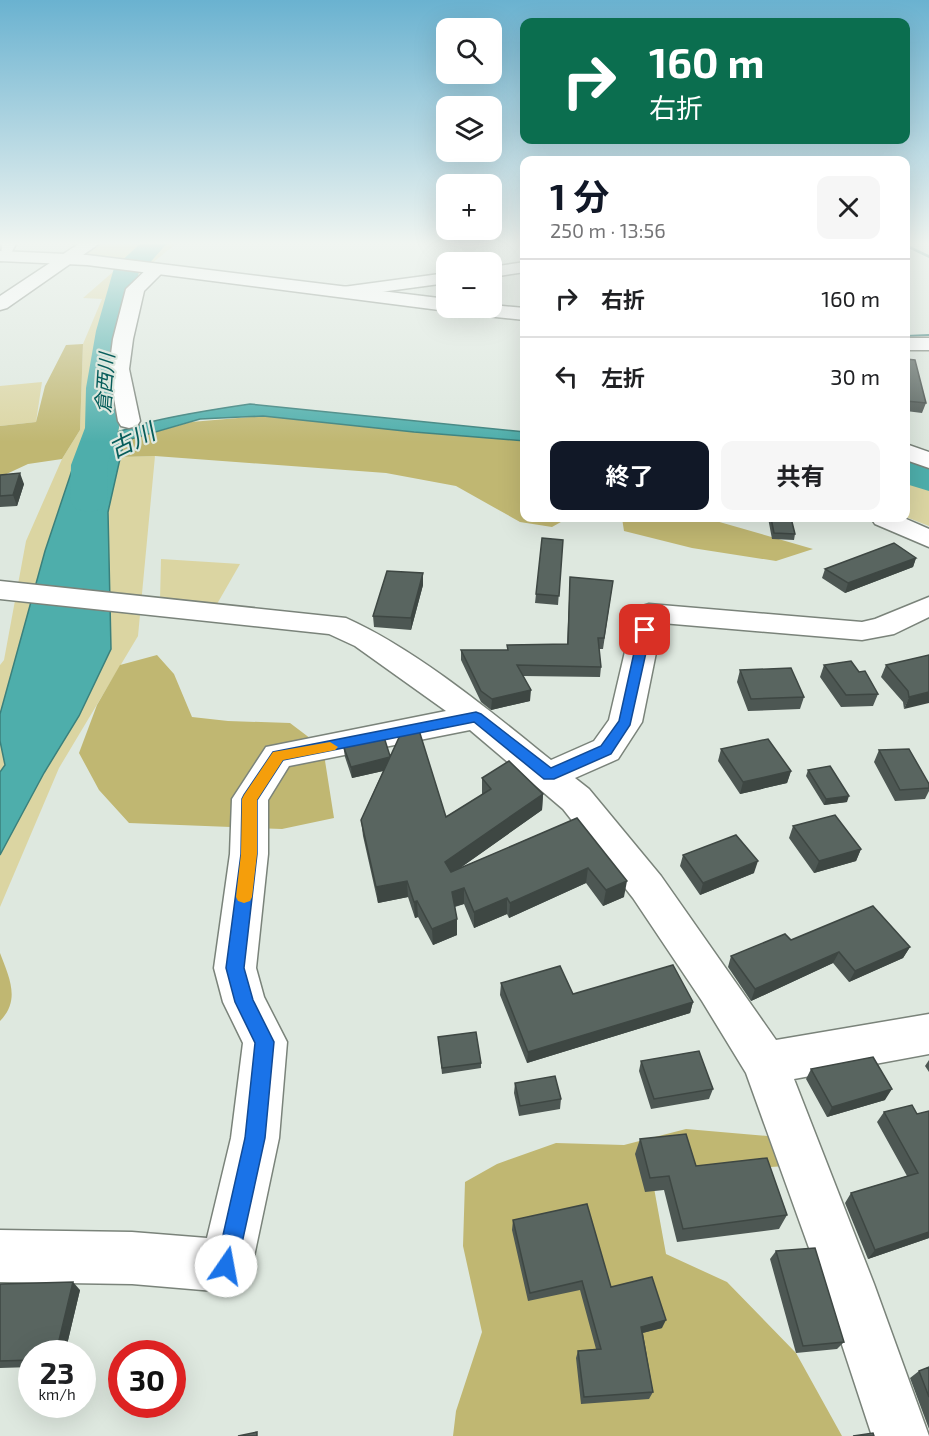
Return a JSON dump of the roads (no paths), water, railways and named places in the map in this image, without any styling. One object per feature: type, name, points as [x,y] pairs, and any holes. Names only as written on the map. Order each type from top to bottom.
[{"type":"street","points":[[129,421],[119,369],[130,308]]},
{"type":"street","points":[[502,312],[520,313]]},
{"type":"street","points":[[910,344],[929,344]]},
{"type":"street","points":[[910,453],[929,461]]},
{"type":"street","points":[[893,522],[929,539]]},
{"type":"street","points":[[11,592],[158,605],[335,625],[366,639],[476,717],[576,799],[647,887],[717,988],[765,1063],[848,1284],[901,1436]]},
{"type":"street","points":[[549,775],[606,750],[625,722],[649,613],[862,632],[883,627],[929,606]]},
{"type":"street","points":[[0,1256],[132,1258],[226,1266],[255,1138],[265,1042],[244,1002],[235,968],[249,854],[250,799],[278,756],[476,717]]},
{"type":"street","points":[[765,1063],[929,1034]]},
{"type":"water","points":[[250,404],[520,431],[520,441],[263,416],[200,419],[124,441],[108,512],[111,649],[79,716],[44,773],[0,855],[0,772],[5,765],[0,741],[0,714],[45,551],[76,458],[91,436],[114,433],[150,422]]},
{"type":"waterway","name":"倉西川","points":[[89,501],[89,465],[102,428],[102,388],[110,331],[116,308]]},
{"type":"waterway","points":[[910,336],[929,335]]},
{"type":"waterway","name":"古川","points":[[910,473],[929,480]]}]
